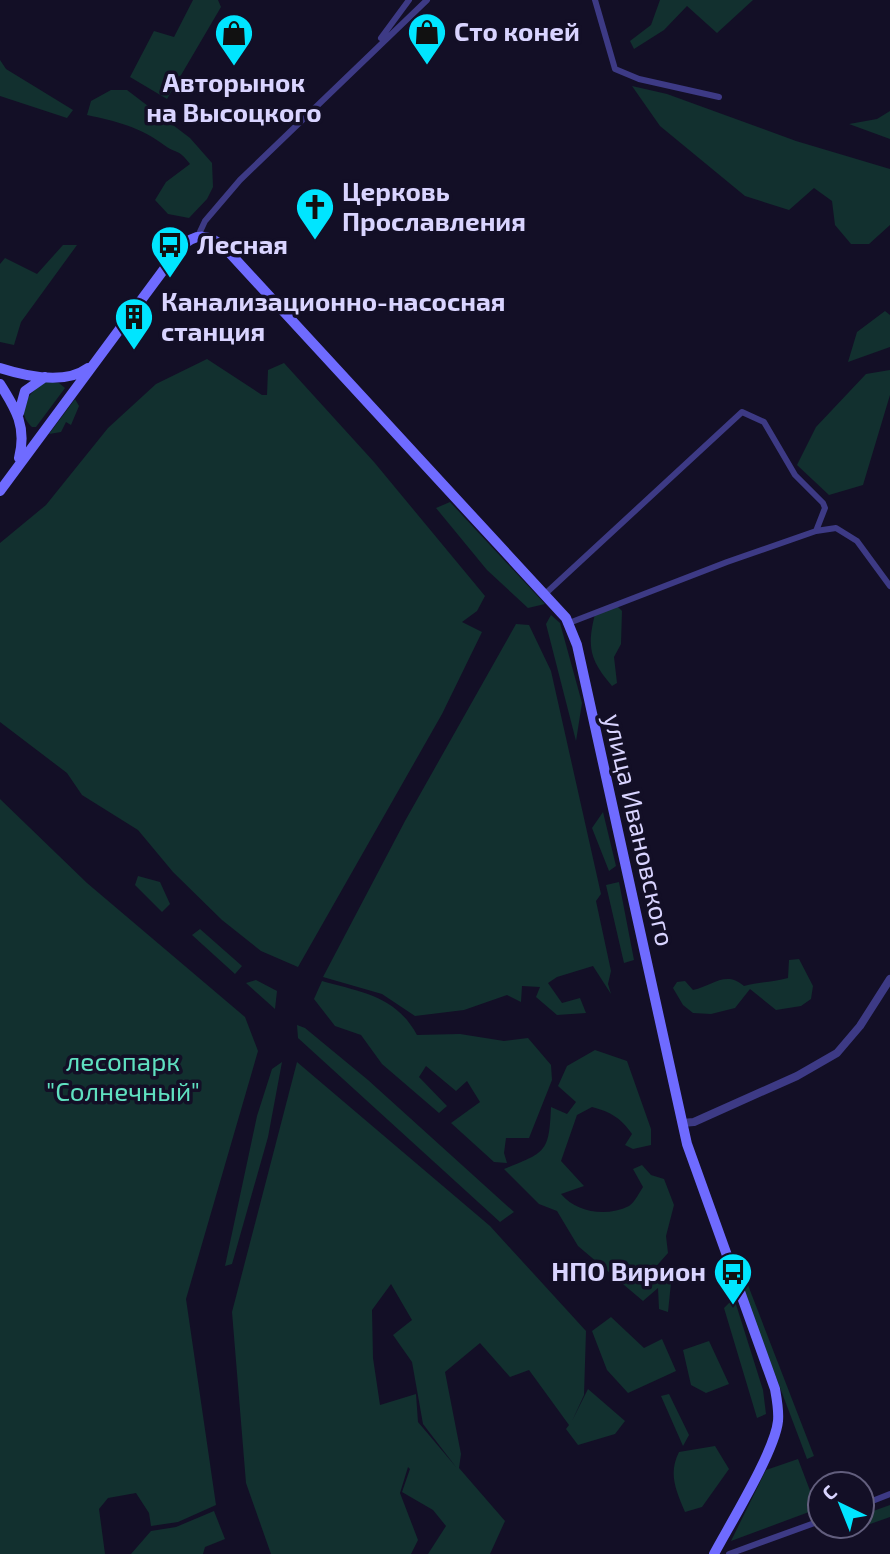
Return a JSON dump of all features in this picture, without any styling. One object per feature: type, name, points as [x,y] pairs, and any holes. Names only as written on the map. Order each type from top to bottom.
[{"type":"main road","points":[[0,491],[179,249],[198,236]]},
{"type":"main road","name":"улица Ивановского","points":[[198,236],[215,239],[226,249],[569,623],[681,1123],[698,1180],[775,1389],[778,1424],[772,1444],[718,1553]]},
{"type":"main road","points":[[19,417],[24,391],[50,377],[71,376],[94,363]]},
{"type":"main road","points":[[0,368],[50,377],[77,386]]},
{"type":"main road","points":[[0,384],[23,428],[17,465]]},
{"type":"main road","points":[[23,428],[36,439]]},
{"type":"street","points":[[373,50],[409,0]]},
{"type":"street","points":[[198,236],[205,221],[240,180],[427,0]]},
{"type":"street","points":[[596,0],[615,69],[639,79],[719,97]]},
{"type":"street","points":[[545,594],[742,412],[764,422],[795,475],[823,503],[825,508],[816,531]]},
{"type":"street","points":[[569,623],[816,531],[836,528],[846,532],[861,546],[890,586]]},
{"type":"street","points":[[681,1123],[694,1122],[823,1062],[848,1042],[890,979]]},
{"type":"street","points":[[729,1554],[806,1526]]},
{"type":"green space","points":[[193,0],[218,0],[221,7],[167,99],[130,77],[154,31],[174,37]]},
{"type":"green space","points":[[660,0],[753,0],[717,33],[687,6],[664,30],[634,49],[630,41],[651,25]]},
{"type":"green space","points":[[0,60],[6,69],[73,110],[67,118],[0,96]]},
{"type":"green space","points":[[632,86],[667,94],[796,141],[890,169],[890,225],[869,244],[851,244],[835,225],[832,201],[814,188],[789,210],[745,196],[660,126]]},
{"type":"green space","points":[[111,90],[127,90],[190,138],[212,163],[213,187],[207,199],[189,218],[168,214],[155,200],[166,182],[190,164],[183,156],[137,129],[87,115],[91,101]]},
{"type":"green space","points":[[890,111],[890,139],[849,124],[877,119]]},
{"type":"green space","points":[[63,245],[77,245],[21,322],[14,345],[0,342],[0,264],[5,258],[37,274]]},
{"type":"green space","points":[[885,311],[890,315],[890,347],[848,362],[857,332]]},
{"type":"green space","points":[[207,359],[262,395],[267,395],[268,370],[284,363],[374,462],[485,596],[477,611],[462,622],[482,632],[442,714],[298,967],[261,951],[222,920],[173,872],[138,830],[82,795],[67,773],[0,722],[0,543],[46,505],[108,428],[156,384]]},
{"type":"green space","points":[[890,370],[890,395],[863,485],[829,495],[797,465],[816,427],[866,374]]},
{"type":"green space","points":[[46,381],[59,383],[65,388],[36,427],[32,427],[26,420],[24,407],[34,390]]},
{"type":"green space","points":[[75,399],[79,406],[71,425],[66,422],[61,432],[49,434]]},
{"type":"green space","points":[[450,502],[545,604],[528,608],[487,570],[436,508]]},
{"type":"green space","points":[[614,603],[622,611],[621,644],[614,657],[617,683],[612,686],[594,659],[591,633],[596,610]]},
{"type":"green space","points":[[551,615],[560,623],[582,703],[576,741],[546,624]]},
{"type":"green space","points":[[516,624],[529,625],[551,671],[601,894],[596,901],[611,971],[608,984],[611,994],[593,966],[557,977],[548,983],[562,1003],[580,998],[586,1013],[557,1015],[536,997],[540,987],[522,986],[521,1002],[507,995],[464,1010],[415,1016],[382,994],[323,977],[405,821]]},
{"type":"green space","name":"лесопарк \"Солнечный\"","points":[[0,799],[87,883],[245,1017],[258,1051],[186,1299],[216,1505],[178,1522],[151,1526],[149,1513],[136,1493],[108,1498],[99,1509],[105,1554],[0,1554]]},
{"type":"green space","points":[[603,812],[616,866],[609,871],[592,828]]},
{"type":"green space","points":[[138,876],[160,882],[170,904],[162,912],[135,885]]},
{"type":"green space","points":[[619,882],[634,960],[624,963],[606,885]]},
{"type":"green space","points":[[200,929],[242,966],[235,974],[192,935]]},
{"type":"green space","points":[[799,959],[813,986],[811,999],[801,1006],[776,1010],[750,989],[735,1008],[711,1014],[693,1013],[683,1005],[673,988],[677,982],[685,981],[693,990],[725,979],[737,981],[744,986],[788,978],[789,960]]},
{"type":"green space","points":[[256,980],[277,991],[275,1009],[246,983]]},
{"type":"green space","points":[[322,981],[364,993],[388,1004],[399,1012],[417,1035],[460,1034],[504,1041],[528,1038],[551,1065],[552,1080],[529,1138],[506,1138],[504,1153],[507,1163],[494,1162],[451,1123],[480,1102],[467,1081],[456,1091],[426,1066],[419,1077],[447,1106],[439,1113],[382,1064],[361,1035],[335,1026],[314,999]]},
{"type":"green space","points":[[297,1025],[305,1028],[368,1080],[514,1212],[500,1222],[298,1038]]},
{"type":"green space","points":[[595,1050],[627,1061],[651,1129],[651,1145],[633,1149],[625,1145],[632,1134],[620,1120],[605,1111],[592,1107],[577,1115],[561,1161],[584,1186],[561,1194],[584,1209],[611,1211],[629,1206],[643,1187],[633,1169],[642,1165],[651,1175],[664,1179],[674,1205],[666,1236],[668,1253],[652,1271],[671,1283],[668,1312],[659,1309],[658,1288],[643,1301],[578,1246],[557,1211],[539,1204],[504,1169],[529,1159],[542,1149],[549,1134],[551,1107],[567,1114],[576,1102],[558,1086],[567,1066]]},
{"type":"green space","points":[[282,1062],[268,1137],[232,1264],[225,1266],[257,1116],[272,1069]]},
{"type":"green space","points":[[297,1062],[490,1226],[586,1331],[584,1395],[572,1421],[588,1389],[625,1421],[615,1434],[578,1445],[566,1429],[569,1425],[529,1370],[510,1377],[480,1343],[445,1372],[461,1454],[459,1468],[505,1521],[490,1554],[428,1554],[446,1526],[433,1510],[402,1492],[410,1469],[408,1467],[400,1493],[418,1540],[411,1554],[271,1554],[246,1483],[232,1312]],"holes":[[[391,1284],[412,1320],[393,1335],[412,1362],[423,1424],[456,1467],[418,1422],[416,1394],[380,1405],[373,1358],[372,1310]]]},
{"type":"green space","points":[[746,1280],[814,1456],[807,1459],[740,1282]]},
{"type":"green space","points":[[734,1298],[763,1390],[766,1414],[757,1418],[724,1308]]},
{"type":"green space","points":[[611,1317],[644,1348],[662,1339],[676,1371],[628,1393],[607,1370],[592,1331]]},
{"type":"green space","points":[[709,1341],[729,1384],[706,1393],[691,1385],[683,1350]]},
{"type":"green space","points":[[669,1394],[689,1435],[683,1446],[661,1396]]},
{"type":"green space","points":[[715,1446],[729,1469],[702,1507],[685,1512],[674,1475],[679,1452]]},
{"type":"green space","points":[[798,1459],[806,1480],[806,1513],[731,1541],[766,1470]]},
{"type":"green space","points":[[890,1505],[890,1517],[876,1522],[876,1510]]},
{"type":"green space","points":[[214,1511],[225,1539],[205,1547],[203,1554],[131,1554],[151,1531],[176,1527]]},
{"type":"place","name":"Сто коней","points":[[427,66]]},
{"type":"place","name":"Авторынок на Высоцкого","points":[[234,67]]},
{"type":"place","name":"Церковь Прославления","points":[[315,241]]},
{"type":"place","name":"Лесная","points":[[170,279]]},
{"type":"place","name":"Канализационно-насосная станция","points":[[134,351]]},
{"type":"place","name":"НПО Вирион","points":[[733,1306]]}]
